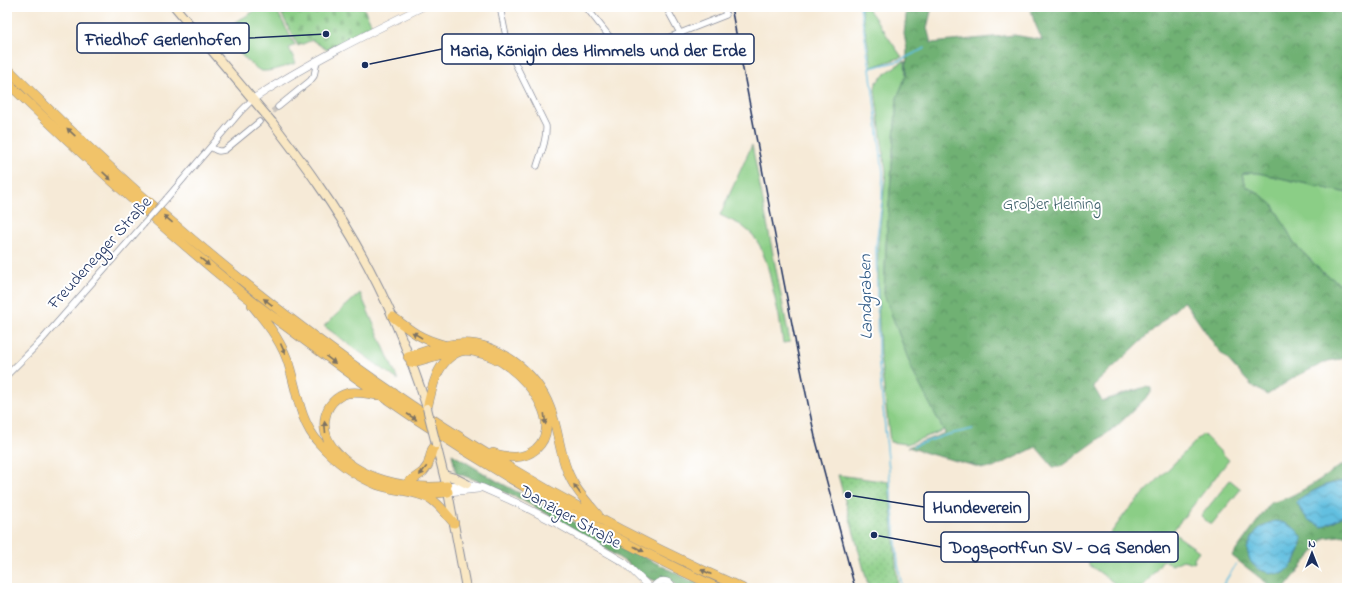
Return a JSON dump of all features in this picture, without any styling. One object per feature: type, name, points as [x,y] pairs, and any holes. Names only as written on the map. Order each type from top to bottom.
[{"type":"highway","points":[[7,68],[60,122],[138,194],[242,281],[404,401],[478,449],[601,519],[680,560],[742,588]]},
{"type":"highway","points":[[7,82],[51,125],[133,200],[244,295],[379,395],[474,457],[547,499],[669,565],[718,588]]},
{"type":"highway","points":[[244,295],[267,323],[281,345],[287,360],[305,422],[318,442],[348,470],[379,486],[407,488],[435,493],[448,489]]},
{"type":"highway","points":[[393,317],[407,329],[422,338],[446,345],[469,344],[483,346],[505,356],[528,374],[538,386],[551,409],[561,453],[567,471],[577,489],[601,519]]},
{"type":"highway","points":[[410,360],[446,345]]},
{"type":"highway","points":[[410,360],[462,351],[469,351],[488,356],[508,366],[516,372],[537,396],[546,422],[544,435],[538,446],[526,455],[514,458],[507,458],[478,449]]},
{"type":"highway","points":[[427,408],[440,368],[451,356],[462,351]]},
{"type":"highway","points":[[379,395],[353,392],[337,398],[325,414],[325,432],[328,441],[333,449],[345,459],[371,476],[407,488],[439,505],[454,523]]},
{"type":"highway","points":[[407,488],[423,472],[436,449]]},
{"type":"main road","points":[[175,7],[272,122],[317,183],[348,231],[378,286],[393,317],[427,408],[436,449],[448,489],[466,588]]},
{"type":"main road","points":[[444,475],[455,478],[467,484]]},
{"type":"street","name":"Freudenegger Straße","points":[[7,374],[40,342],[168,198],[240,111],[253,99],[274,85],[317,61],[422,7]]},
{"type":"street","points":[[500,7],[505,35],[511,55],[546,126],[545,142],[537,166]]},
{"type":"street","points":[[586,7],[620,50],[625,53],[630,53],[726,15],[724,7]]},
{"type":"street","points":[[666,7],[680,33]]},
{"type":"street","points":[[278,107],[310,81],[314,76],[317,61]]},
{"type":"street","points":[[211,147],[219,152],[225,150],[259,122]]},
{"type":"street","name":"Danziger Straße","points":[[448,489],[467,484],[483,488],[519,504],[602,549],[625,563],[640,578],[654,586],[660,581],[668,582],[674,588]]},
{"type":"street","points":[[448,489],[483,488]]},
{"type":"green space","points":[[261,7],[275,7],[295,45],[289,48],[296,63],[270,71],[262,71],[252,65],[218,30],[231,25]]},
{"type":"green space","points":[[278,7],[363,7],[373,27],[327,50],[312,40],[298,46]]},
{"type":"green space","points":[[861,7],[867,7],[902,57],[872,67]]},
{"type":"green space","name":"Großer Heining","points":[[907,7],[932,7],[927,28],[931,43],[1014,35],[1042,40],[1030,7],[1347,7],[1347,193],[1258,173],[1244,173],[1242,175],[1247,187],[1261,195],[1274,206],[1294,243],[1322,272],[1347,288],[1347,358],[1328,361],[1295,377],[1267,395],[1251,385],[1216,347],[1184,301],[1093,386],[1102,401],[1145,387],[1151,388],[1151,393],[1117,426],[1060,467],[1053,467],[1036,447],[993,468],[983,468],[908,447],[945,433],[913,372],[884,294],[886,245],[897,98],[906,76],[907,50],[904,34]]},
{"type":"green space","points":[[905,61],[906,76],[897,98],[886,245],[884,294],[913,372],[944,430],[907,444],[890,442],[880,355],[878,245],[886,172],[875,91],[877,82],[886,73]]},
{"type":"green space","points":[[752,145],[790,342],[783,343],[779,316],[767,264],[760,246],[753,235],[741,225],[720,215]]},
{"type":"green space","points":[[1244,173],[1258,173],[1347,193],[1347,288],[1322,272],[1294,243],[1274,206],[1261,195],[1247,187],[1242,175]]},
{"type":"green space","points":[[360,293],[398,380],[324,326]]},
{"type":"green space","points":[[1203,434],[1229,460],[1172,532],[1199,551],[1194,558],[1195,562],[1183,560],[1172,565],[1163,560],[1142,588],[1121,588],[1088,564],[1127,511]]},
{"type":"green space","points":[[452,454],[497,481],[568,519],[706,588],[678,588],[672,581],[660,582],[640,576],[629,564],[558,520],[520,499],[456,473]]},
{"type":"green space","points":[[1347,462],[1347,480],[1326,485],[1312,492],[1329,524],[1347,514],[1347,535],[1324,538],[1285,588],[1273,588],[1232,556],[1270,503],[1300,492]],"holes":[[[1300,550],[1294,564],[1251,562]]]},
{"type":"green space","points":[[838,475],[889,482],[898,588],[869,588]]},
{"type":"green space","points":[[1230,480],[1241,489],[1211,525],[1201,516]]},
{"type":"water","points":[[1347,480],[1347,514],[1322,527],[1307,519],[1296,502],[1326,485]]},
{"type":"water","points":[[1275,521],[1291,526],[1298,531],[1303,539],[1293,563],[1282,574],[1257,568],[1250,561],[1247,549],[1252,538],[1260,528]]},
{"type":"waterway","name":"Landgraben","points":[[860,7],[870,68],[883,172],[882,200],[876,246],[878,354],[898,564],[902,588]]},
{"type":"waterway","points":[[870,68],[899,61],[925,48]]},
{"type":"waterway","points":[[914,446],[946,435],[973,429]]},
{"type":"waterway","points":[[1221,588],[1236,564]]},
{"type":"tunnel","points":[[259,122],[278,107]]},
{"type":"railway","points":[[731,7],[815,437],[855,588]]},
{"type":"place","name":"Friedhof Gerlenhofen","points":[[326,34]]},
{"type":"place","name":"Maria, Königin des Himmels und der Erde","points":[[365,65]]},
{"type":"place","name":"Hundeverein","points":[[848,495]]},
{"type":"place","name":"Dogsportfun SV - OG Senden","points":[[874,535]]}]
